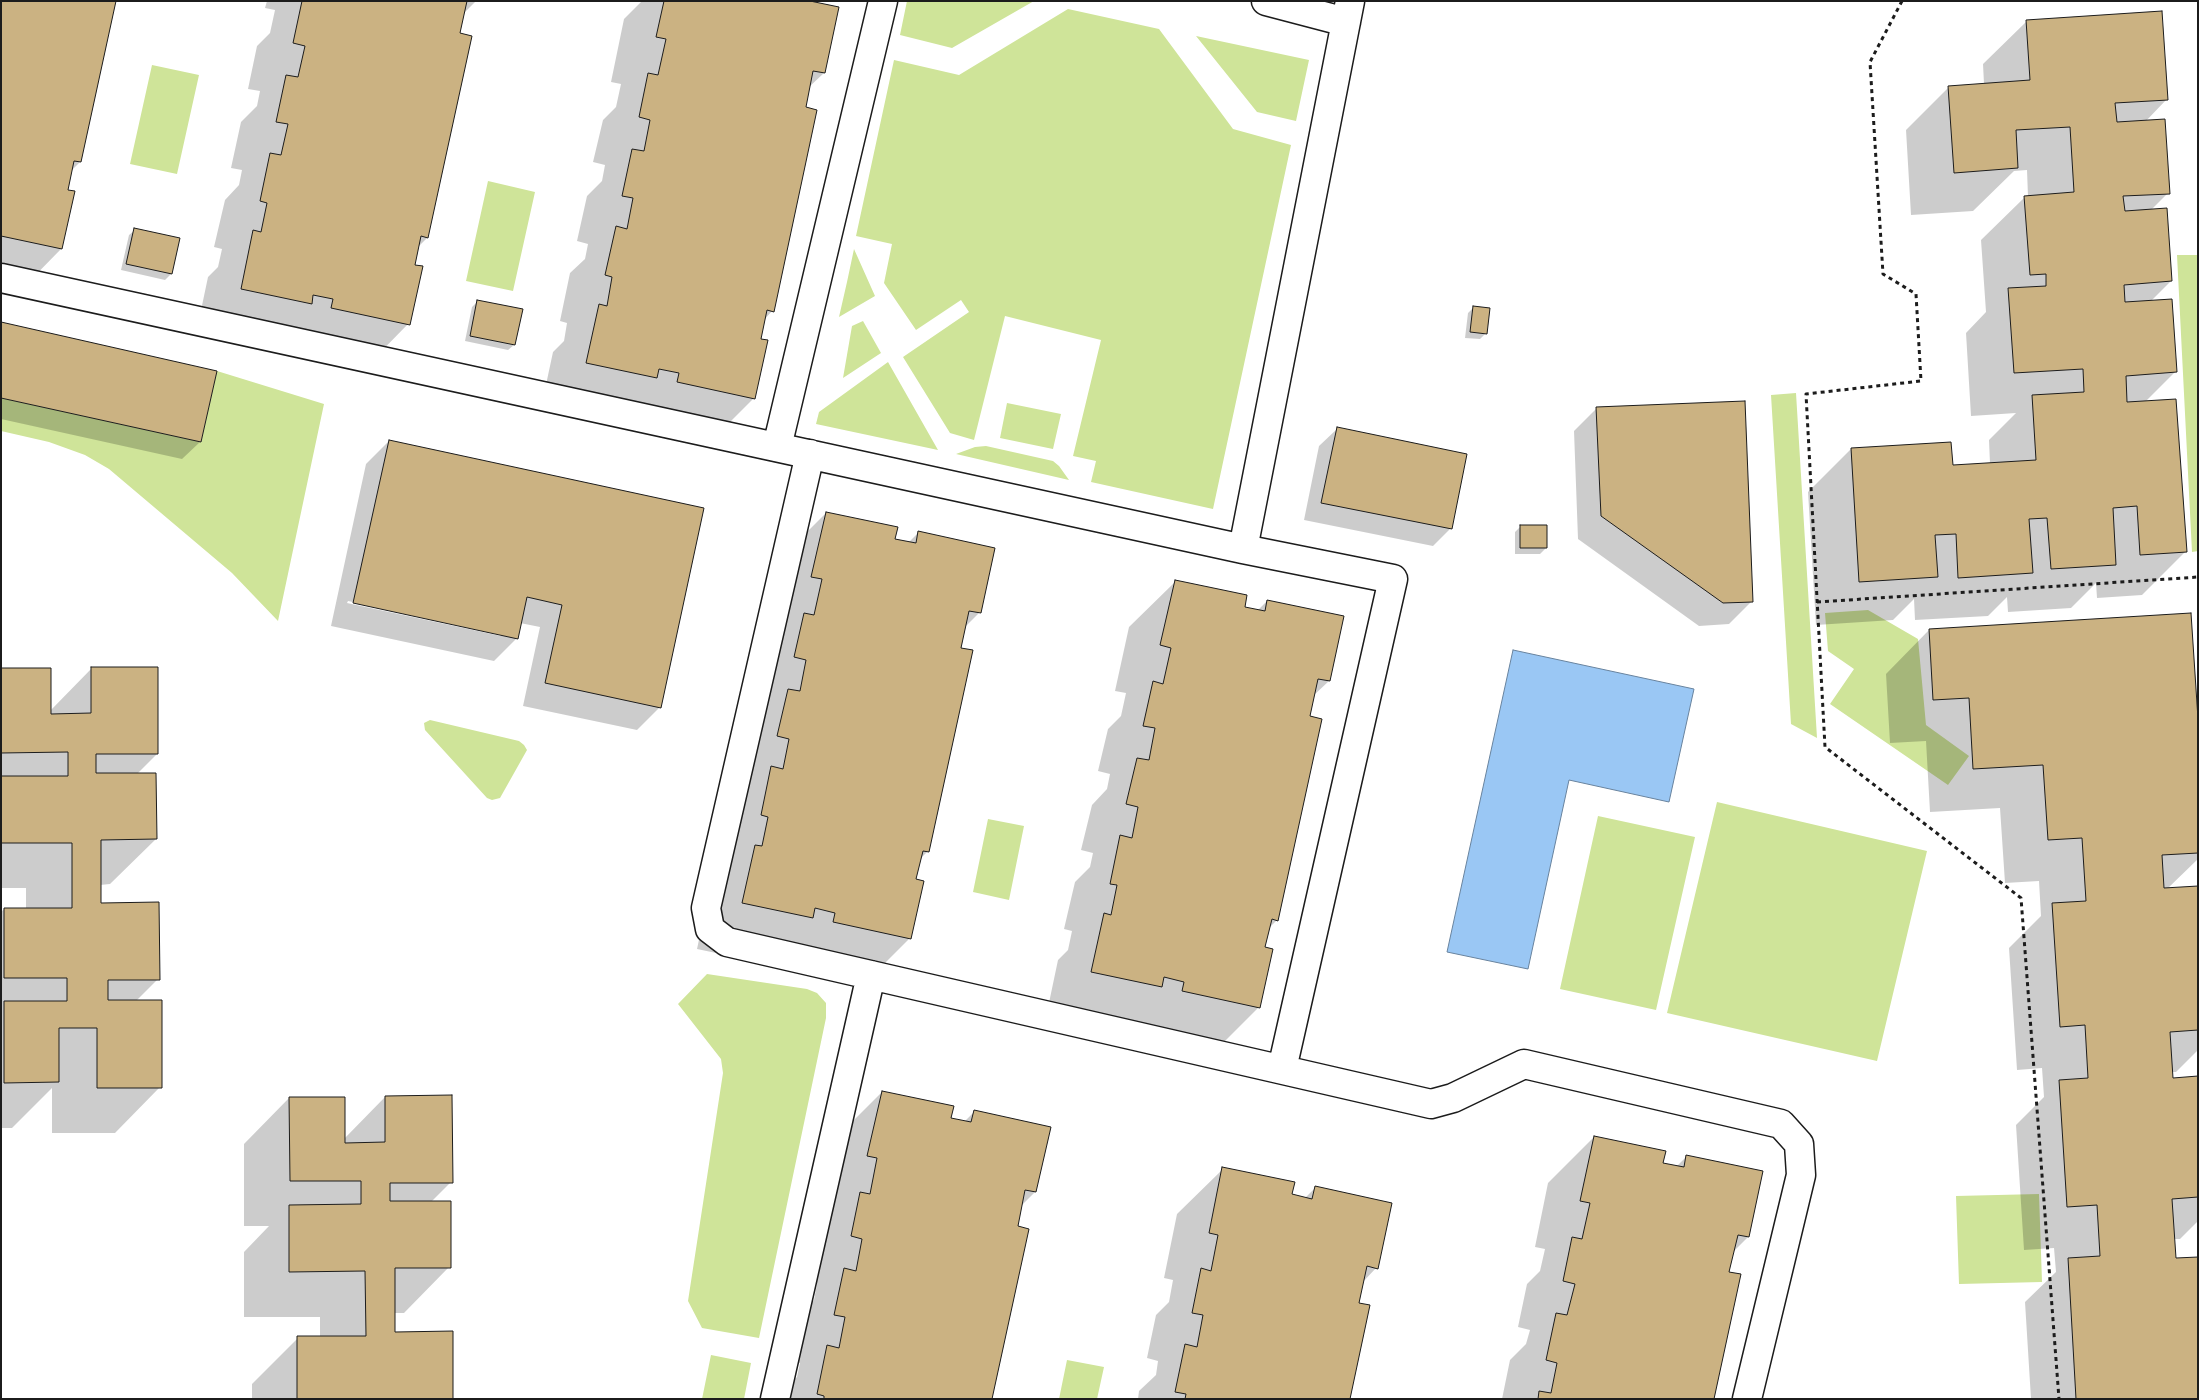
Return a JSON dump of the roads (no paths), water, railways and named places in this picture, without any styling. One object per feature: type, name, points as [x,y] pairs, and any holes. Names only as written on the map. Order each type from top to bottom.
[{"type":"street","points":[[778,447],[883,1]]},
{"type":"street","points":[[1243,549],[1348,12],[1266,1]]},
{"type":"street","points":[[1,278],[1243,549],[1393,579],[1282,1070]]},
{"type":"street","points":[[810,454],[706,908],[710,929],[727,942],[1431,1104],[1453,1098],[1524,1064],[1781,1124],[1799,1144],[1801,1175],[1747,1399]]},
{"type":"street","points":[[775,1399],[871,975]]},
{"type":"water","points":[[1513,650],[1694,689],[1669,802],[1569,780],[1528,969],[1447,952]]}]
